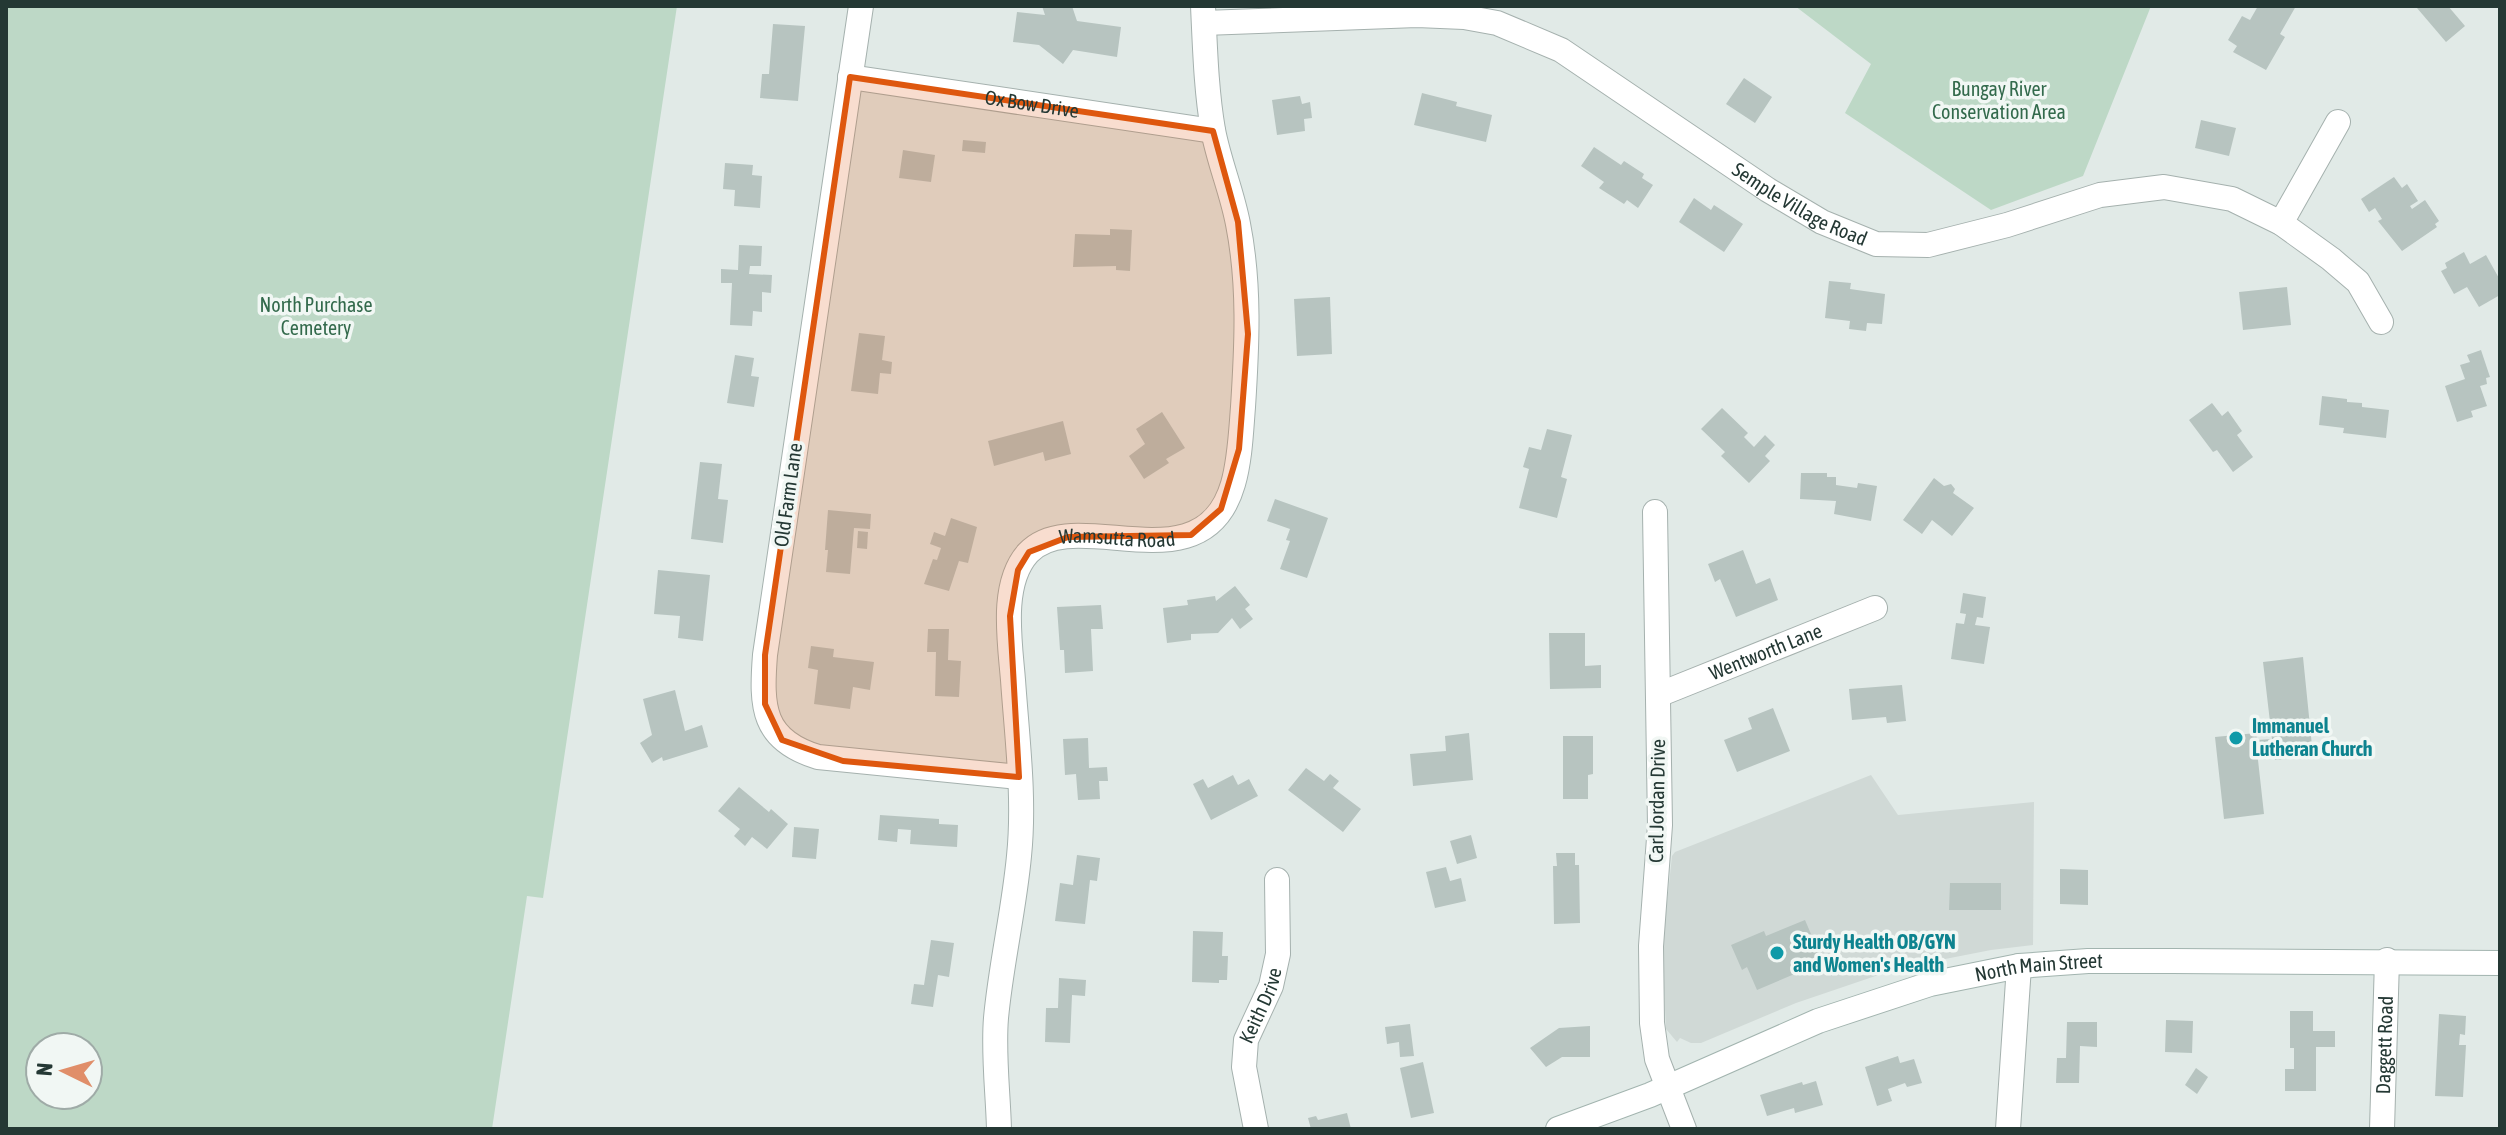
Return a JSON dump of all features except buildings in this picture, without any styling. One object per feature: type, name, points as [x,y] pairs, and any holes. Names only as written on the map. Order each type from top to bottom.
[{"type":"street","name":"Old Farm Lane","points":[[861,6],[765,655],[765,704],[770,721],[782,740],[796,750],[818,757],[1019,777]]},
{"type":"street","name":"Wamsutta Road","points":[[999,1129],[996,1021],[1020,853],[1010,616],[1018,570],[1029,552],[1045,542],[1068,537],[1169,540],[1191,535],[1207,526],[1221,509],[1233,486],[1248,334],[1245,269],[1238,222],[1213,131],[1203,15]]},
{"type":"street","name":"Semple Village Road","points":[[1203,15],[1417,15],[1464,17],[1497,23],[1561,50],[1768,190],[1822,222],[1876,244],[1928,245],[2007,225],[2100,195],[2164,187],[2232,199],[2281,223],[2358,282],[2381,322]]},
{"type":"street","name":"Ox Bow Drive","points":[[850,77],[1213,131]]},
{"type":"street","points":[[2281,223],[2338,122]]},
{"type":"street","name":"Carl Jordan Drive","points":[[1655,512],[1660,825],[1651,946],[1652,1023],[1657,1059],[1684,1129]]},
{"type":"street","name":"Wentworth Lane","points":[[1658,695],[1875,608]]},
{"type":"street","name":"Keith Drive","points":[[1256,1129],[1244,1067],[1246,1040],[1271,986],[1278,954],[1277,880]]},
{"type":"street","name":"North Main Street","points":[[1558,1129],[1669,1087],[1818,1021],[1930,984],[2019,966],[2088,961],[2387,960],[2500,963]]},
{"type":"street","name":"Daggett Road","points":[[2382,1129],[2387,960]]},
{"type":"street","points":[[2008,1129],[2019,966]]},
{"type":"highlighted area","points":[[850,77],[1213,131],[1238,222],[1248,334],[1239,449],[1221,509],[1191,535],[1068,537],[1029,552],[1018,570],[1010,616],[1019,777],[843,761],[782,740],[765,704],[765,655]]},
{"type":"shaded area","points":[[1871,775],[1898,815],[2034,802],[2033,945],[1899,968],[1796,1003],[1701,1043],[1680,1038],[1677,1042],[1666,1029],[1662,950],[1672,856],[1675,852]]},
{"type":"green space","name":"North Purchase Cemetery","points":[[6,6],[677,6],[543,898],[527,896],[492,1129],[6,1129]]},
{"type":"green space","name":"Bungay River Conservation Area","points":[[1795,6],[2151,6],[2083,176],[1991,210],[1845,113],[1871,64]]},
{"type":"place","name":"Immanuel Lutheran Church","points":[[2236,738]]},
{"type":"place","name":"Sturdy Health OB/GYN and Women's Health","points":[[1777,953]]}]
